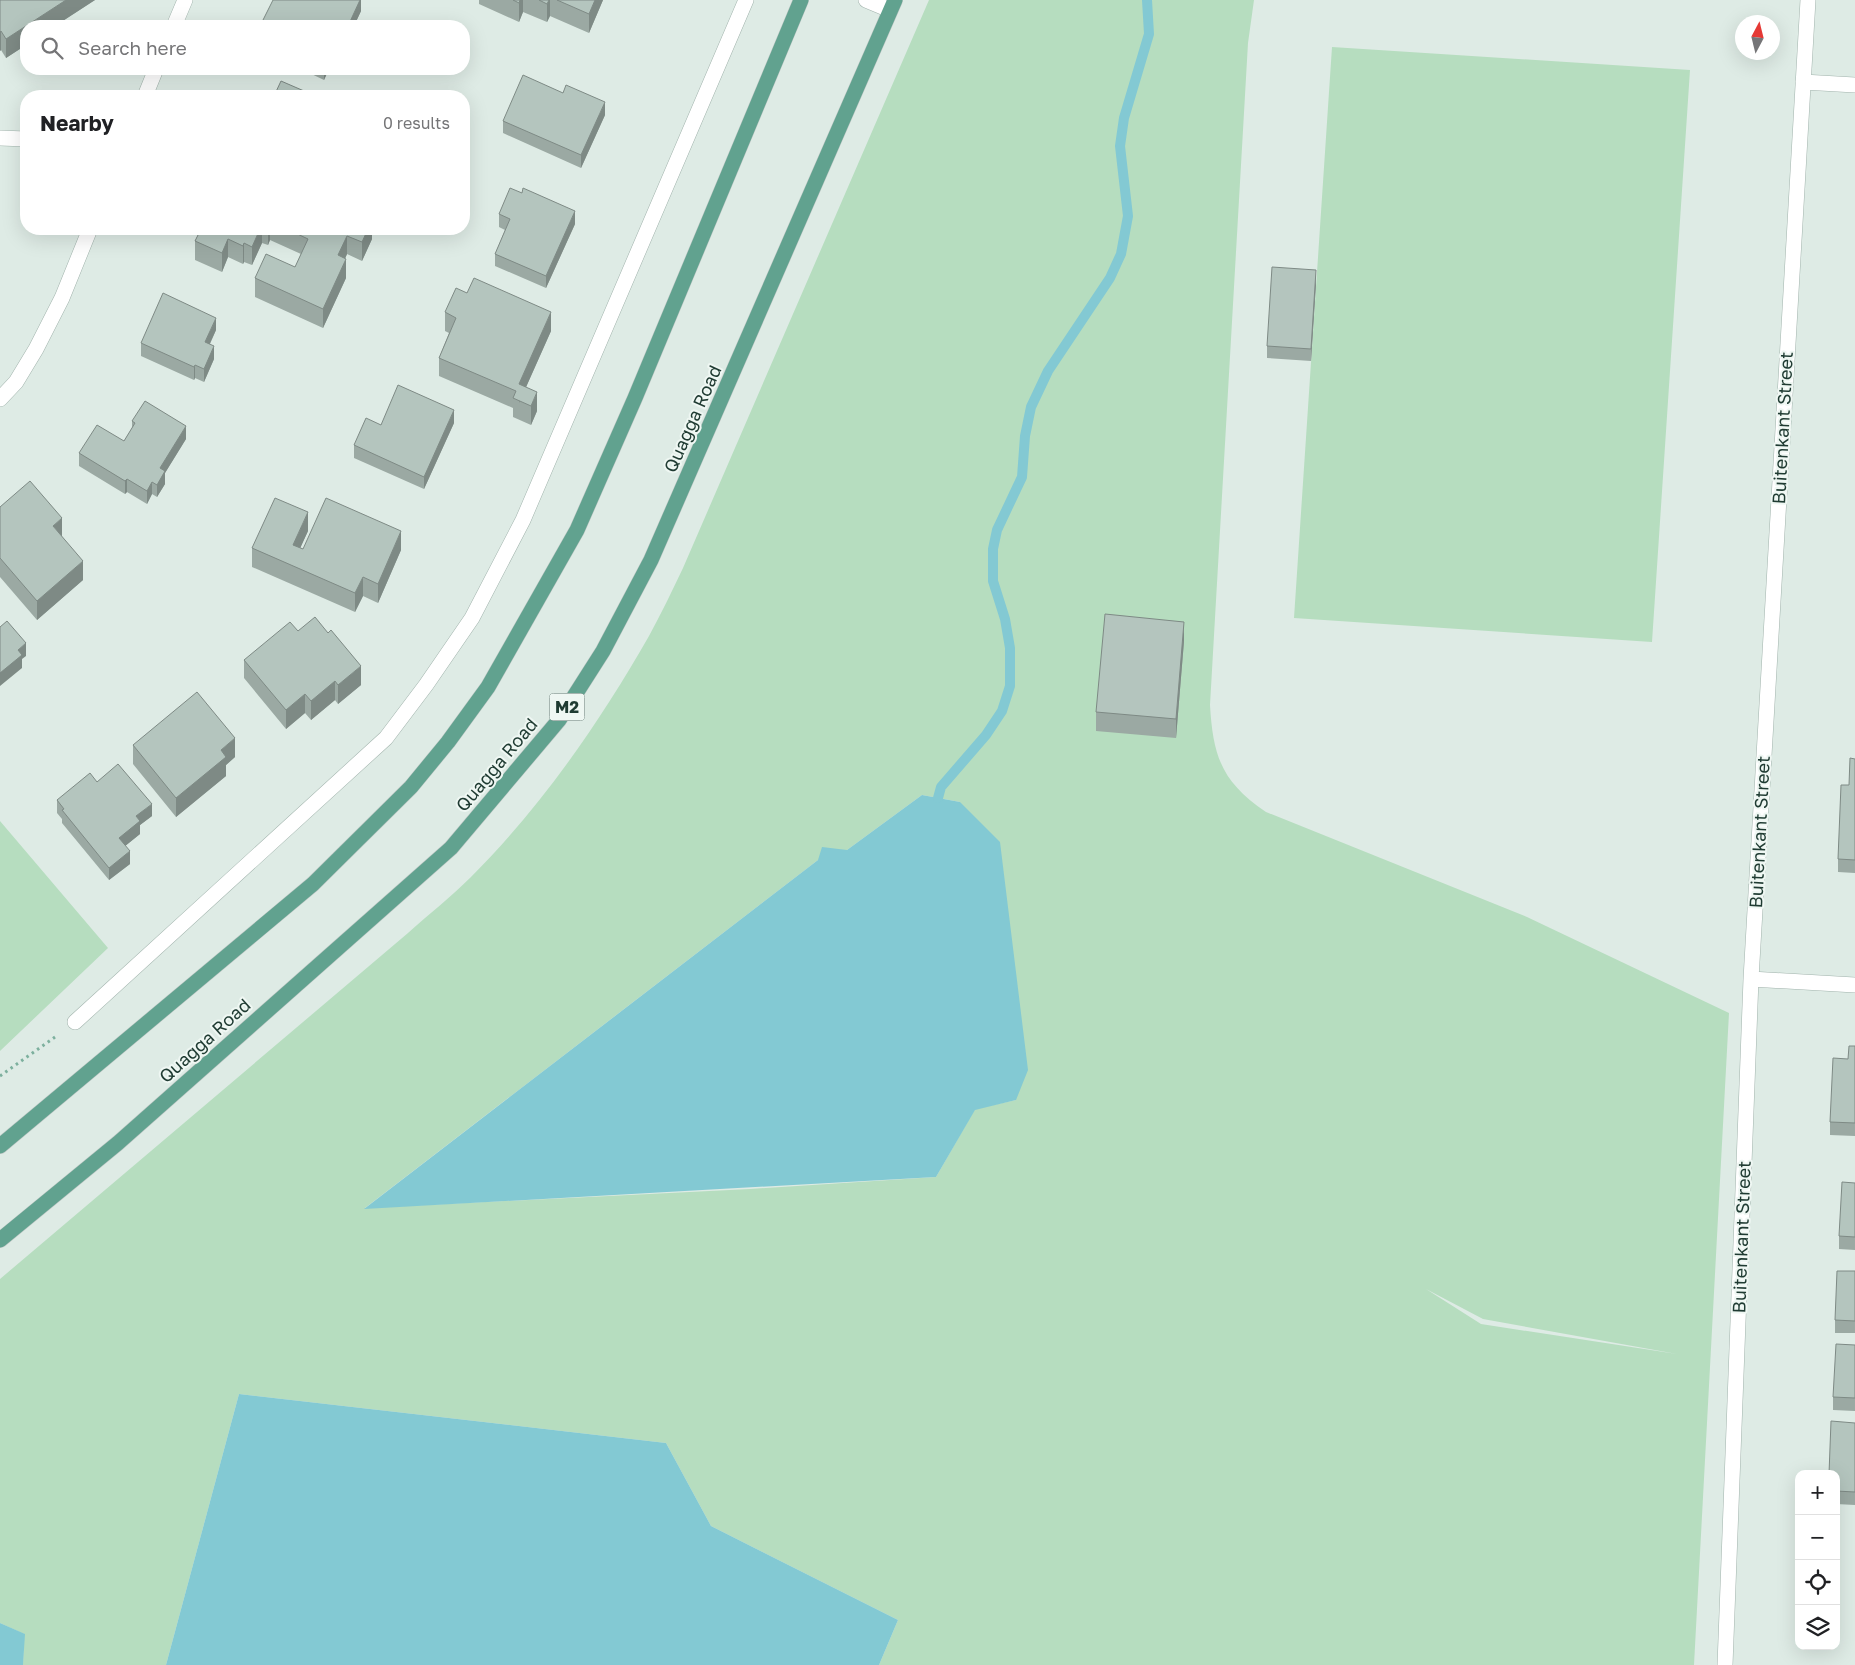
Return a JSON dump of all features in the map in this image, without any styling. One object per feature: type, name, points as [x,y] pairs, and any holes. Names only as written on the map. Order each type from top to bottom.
[{"type":"main road","points":[[0,1146],[312,884],[411,787],[448,742],[488,687],[576,530],[635,398],[801,0]]},
{"type":"main road","name":"Quagga Road","points":[[0,1240],[118,1143],[451,848],[559,720],[603,651],[651,560],[892,5]]},
{"type":"street","points":[[177,20],[185,0]]},
{"type":"street","points":[[76,1022],[386,738],[426,685],[472,618],[523,520],[746,0]]},
{"type":"street","points":[[866,0],[892,5]]},
{"type":"street","name":"Buitenkant Street","points":[[1725,1665],[1751,979],[1808,0]]},
{"type":"street","points":[[147,90],[154,75]]},
{"type":"street","points":[[1803,82],[1855,85]]},
{"type":"street","points":[[0,138],[20,140]]},
{"type":"street","points":[[0,399],[16,382],[36,349],[62,298],[88,235]]},
{"type":"street","points":[[1751,979],[1855,985]]},
{"type":"path","points":[[0,1076],[76,1022]]},
{"type":"green space","points":[[929,0],[1254,0],[1248,43],[1210,705],[1211,723],[1217,754],[1230,779],[1239,790],[1266,812],[1527,917],[1729,1013],[1694,1665],[879,1665],[898,1620],[711,1526],[666,1443],[239,1394],[166,1665],[23,1665],[24,1634],[0,1623],[0,1279],[456,892],[497,850],[545,793],[590,732],[649,636],[683,568]],"holes":[[[922,795],[960,802],[1016,1100],[975,1109],[936,1177],[750,1189],[365,1208],[818,860],[847,850]],[[1426,1289],[1483,1319],[1677,1354],[1481,1324]]]},
{"type":"green space","points":[[1332,47],[1690,70],[1652,642],[1294,618]]},
{"type":"green space","points":[[0,821],[108,948],[0,1051]]},
{"type":"water","points":[[922,795],[960,802],[1000,842],[1028,1070],[1016,1100],[975,1110],[936,1177],[364,1209],[818,860],[822,847],[847,850]]},
{"type":"water","points":[[239,1394],[666,1443],[711,1526],[898,1620],[879,1665],[166,1665]]},
{"type":"water","points":[[0,1623],[25,1634],[23,1665],[0,1665]]},
{"type":"building","points":[[0,0],[66,0],[35,20],[20,20],[20,30],[6,39],[0,32]]},
{"type":"building","points":[[273,0],[360,0],[351,20],[263,20]]},
{"type":"building","points":[[539,0],[549,0],[547,4]]},
{"type":"building","points":[[557,0],[595,0],[589,14]]},
{"type":"building","points":[[523,75],[563,93],[566,85],[605,102],[581,155],[503,121]]},
{"type":"building","points":[[281,81],[302,90],[277,90]]},
{"type":"building","points":[[510,188],[522,193],[523,188],[575,211],[546,276],[495,254],[510,219],[499,214]]},
{"type":"building","points":[[198,235],[257,235],[252,247],[244,243],[243,246],[228,239],[222,253],[195,241]]},
{"type":"building","points":[[300,235],[365,235],[362,242],[347,236],[338,255],[346,259],[323,309],[255,278],[266,254],[295,267],[308,239]]},
{"type":"building","points":[[1272,267],[1316,270],[1311,349],[1267,346]]},
{"type":"building","points":[[474,278],[551,312],[519,384],[537,392],[531,406],[513,398],[516,391],[439,358],[456,318],[445,312],[456,288],[467,293]]},
{"type":"building","points":[[163,293],[216,318],[205,342],[214,346],[204,369],[195,365],[194,367],[141,343]]},
{"type":"building","points":[[398,385],[454,410],[424,477],[354,445],[366,418],[381,425]]},
{"type":"building","points":[[145,401],[186,426],[160,468],[165,471],[157,485],[152,482],[147,491],[127,479],[125,481],[79,453],[97,425],[124,441],[135,423],[132,421]]},
{"type":"building","points":[[30,481],[62,518],[53,526],[83,561],[37,601],[0,558],[0,507]]},
{"type":"building","points":[[275,498],[308,512],[293,545],[303,549],[326,498],[401,531],[378,584],[363,577],[355,593],[252,548]]},
{"type":"building","points":[[1105,614],[1184,622],[1176,719],[1096,712]]},
{"type":"building","points":[[315,617],[328,633],[331,630],[361,666],[338,685],[335,681],[311,701],[305,694],[286,710],[244,660],[290,622],[298,631]]},
{"type":"building","points":[[7,621],[26,643],[18,650],[22,655],[0,673],[0,627]]},
{"type":"building","points":[[197,692],[235,738],[221,750],[226,757],[176,798],[133,745]]},
{"type":"building","points":[[1850,758],[1855,759],[1855,860],[1838,859],[1841,785],[1849,785]]},
{"type":"building","points":[[118,764],[152,804],[136,816],[140,821],[119,838],[130,851],[109,868],[62,810],[64,809],[57,800],[90,773],[97,782]]},
{"type":"building","points":[[1849,1046],[1855,1046],[1855,1123],[1830,1122],[1833,1058],[1848,1059]]},
{"type":"building","points":[[1842,1182],[1855,1183],[1855,1237],[1839,1236]]},
{"type":"building","points":[[1837,1271],[1855,1271],[1855,1321],[1835,1320]]},
{"type":"building","points":[[1836,1344],[1855,1345],[1855,1398],[1833,1397]]},
{"type":"building","points":[[1831,1421],[1855,1423],[1855,1492],[1840,1491],[1840,1470],[1829,1470]]},
{"type":"waterway","points":[[938,798],[941,787],[986,735],[1002,711],[1010,686],[1010,648],[1005,619],[993,581],[993,549],[997,530],[1022,477],[1025,436],[1031,407],[1048,371],[1110,278],[1121,254],[1128,216],[1120,146],[1124,118],[1149,34],[1147,0]]}]
